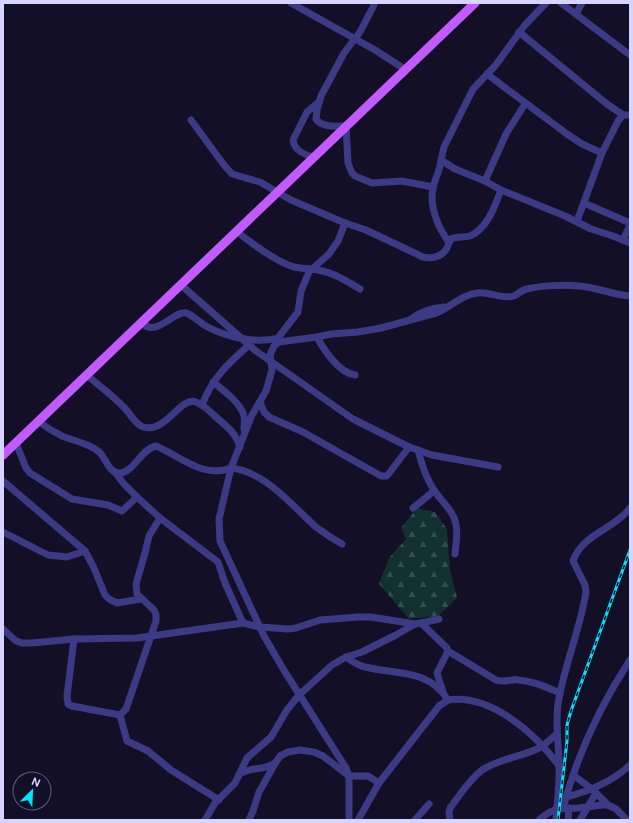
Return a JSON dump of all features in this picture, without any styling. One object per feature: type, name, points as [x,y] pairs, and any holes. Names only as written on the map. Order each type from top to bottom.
[{"type":"main road","points":[[3,455],[313,157],[406,70],[474,3]]},
{"type":"street","points":[[291,3],[406,70]]},
{"type":"street","points":[[375,3],[355,39],[344,53],[319,102],[316,119],[319,123],[325,125],[346,126],[348,163],[352,173],[355,176],[372,183],[402,181],[433,186]]},
{"type":"street","points":[[449,242],[442,234],[435,218],[433,199],[433,186],[438,175],[444,147],[473,89],[495,66],[531,17],[546,3]]},
{"type":"street","points":[[561,3],[630,55]]},
{"type":"street","points":[[576,14],[582,3]]},
{"type":"street","points":[[519,32],[607,104],[626,115],[618,121],[602,153],[577,221]]},
{"type":"street","points":[[487,74],[525,104],[574,139],[602,153]]},
{"type":"street","points":[[313,157],[301,152],[294,145],[292,140],[306,112],[319,102]]},
{"type":"street","points":[[485,181],[506,134],[525,104]]},
{"type":"street","points":[[191,120],[232,174],[253,179],[298,204],[377,234],[423,257],[429,258],[442,254],[451,239],[455,237],[469,236],[479,230],[495,206],[501,190]]},
{"type":"street","points":[[441,160],[455,169],[485,181],[501,190],[577,221],[591,229],[623,240],[630,244]]},
{"type":"street","points":[[584,203],[630,224],[623,240]]},
{"type":"street","points":[[142,323],[148,327],[154,326],[168,322],[180,313],[186,313],[216,331],[240,338],[265,341],[278,338],[298,312],[301,291],[311,269],[329,254],[338,240],[345,223]]},
{"type":"street","points":[[236,231],[282,262],[294,267],[333,274],[360,289]]},
{"type":"street","points":[[181,285],[240,338],[269,361],[353,419],[418,450],[445,458],[498,467]]},
{"type":"street","points":[[349,820],[349,776],[342,759],[332,747],[318,721],[273,653],[220,541],[219,519],[231,468],[252,415],[266,391],[272,370],[269,361],[271,351],[279,342],[331,334],[358,332],[417,319],[436,313],[460,298],[476,293],[486,293],[505,297],[513,296],[526,289],[548,286],[578,285],[630,296]]},
{"type":"street","points":[[317,337],[321,345],[334,361],[346,373],[355,375]]},
{"type":"street","points":[[202,405],[212,382],[249,345]]},
{"type":"street","points":[[87,375],[122,405],[135,421],[144,427],[160,425],[188,402],[194,401],[202,405],[230,430],[238,441],[240,447]]},
{"type":"street","points":[[212,382],[230,397],[241,409],[244,416],[244,437]]},
{"type":"street","points":[[260,402],[264,412],[269,418],[303,432],[381,476],[387,476],[409,447]]},
{"type":"street","points":[[39,422],[61,435],[101,453],[112,470],[116,472],[124,484],[137,497],[160,518],[218,562],[243,623]]},
{"type":"street","points":[[16,443],[26,468],[30,473],[72,499],[110,505],[122,511],[137,497]]},
{"type":"street","points":[[116,472],[120,473],[132,466],[151,447],[156,446],[183,462],[194,466],[218,471],[231,468],[243,470],[254,474],[287,499],[317,527],[342,544]]},
{"type":"street","points":[[418,450],[434,491],[448,506],[456,523],[457,537],[455,554]]},
{"type":"street","points":[[3,481],[85,551],[105,595],[109,599],[117,603],[141,599]]},
{"type":"street","points":[[413,508],[434,491]]},
{"type":"street","points":[[568,820],[563,808],[556,718],[560,693],[586,592],[585,585],[573,561],[584,543],[611,524],[630,508]]},
{"type":"street","points":[[120,715],[126,709],[156,621],[154,610],[137,594],[136,584],[145,553],[148,536],[160,518]]},
{"type":"street","points":[[3,532],[48,555],[67,557],[85,551]]},
{"type":"street","points":[[3,629],[16,641],[22,643],[152,636],[243,623],[260,627],[288,629],[296,628],[320,620],[371,617],[418,623],[445,646],[448,651],[496,680],[503,682],[513,680],[527,681],[560,693]]},
{"type":"street","points":[[205,820],[215,803],[231,788],[240,774],[246,758],[271,737],[287,710],[299,694],[332,665],[382,642],[418,623],[439,619]]},
{"type":"street","points":[[74,639],[67,700],[68,704],[120,715]]},
{"type":"street","points":[[446,697],[437,673],[448,651]]},
{"type":"street","points":[[346,658],[366,667],[398,671],[418,676],[432,683],[446,697],[472,701],[495,709],[527,731],[560,766],[563,774]]},
{"type":"street","points":[[556,820],[563,808],[572,775],[593,725],[604,702],[630,660]]},
{"type":"street","points":[[358,820],[379,783],[446,697]]},
{"type":"street","points":[[120,715],[127,741],[148,751],[171,770],[219,800]]},
{"type":"street","points":[[450,820],[450,808],[472,779],[479,773],[484,769],[502,761],[535,750],[557,734]]},
{"type":"street","points":[[249,820],[259,792],[276,762],[280,756],[288,752],[307,750],[319,753],[349,776],[368,776],[379,783]]},
{"type":"street","points":[[240,774],[247,769],[272,765],[276,762]]},
{"type":"street","points":[[566,797],[594,791],[630,765]]},
{"type":"street","points":[[572,775],[594,791],[608,805],[616,809],[627,820]]},
{"type":"street","points":[[580,820],[589,807],[594,791]]},
{"type":"street","points":[[415,820],[429,804]]},
{"type":"street","points":[[539,820],[548,813],[563,808],[608,805]]},
{"type":"green space","points":[[417,508],[435,512],[447,529],[450,570],[457,598],[438,616],[409,619],[379,584],[389,558],[406,539],[401,528]]},
{"type":"railway","points":[[558,820],[567,741],[567,725],[630,550]]}]
